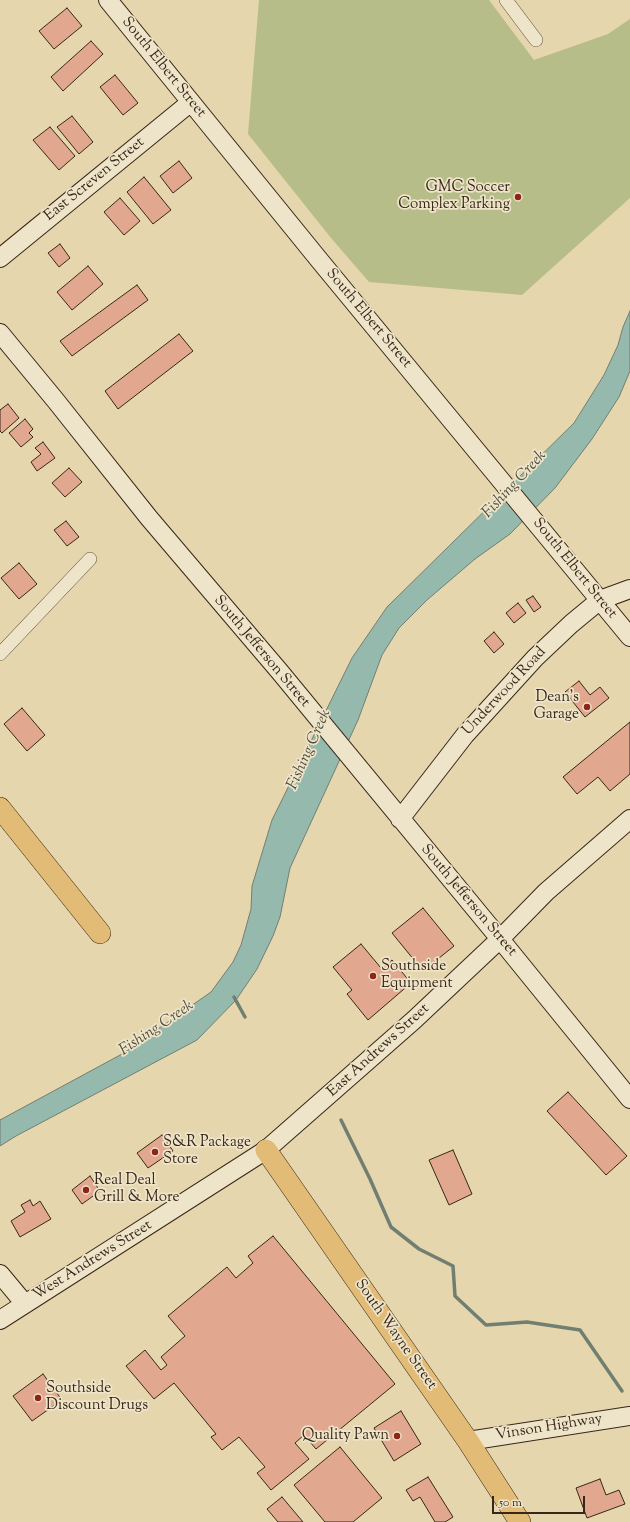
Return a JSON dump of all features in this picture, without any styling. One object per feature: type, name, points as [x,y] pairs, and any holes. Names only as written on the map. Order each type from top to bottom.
[{"type":"main road","points":[[0,808],[100,933]]},
{"type":"main road","name":"South Wayne Street","points":[[266,1150],[468,1441],[520,1522]]},
{"type":"street","name":"South Elbert Street","points":[[108,0],[320,261],[630,637]]},
{"type":"street","points":[[506,0],[536,40]]},
{"type":"street","name":"East Screven Street","points":[[0,258],[191,102]]},
{"type":"street","name":"South Jefferson Street","points":[[0,333],[149,518],[280,672],[630,1099]]},
{"type":"street","points":[[0,654],[90,559]]},
{"type":"street","name":"Underwood Road","points":[[400,819],[465,735],[536,658],[571,624],[600,600],[630,589]]},
{"type":"street","name":"East Andrews Street","points":[[266,1150],[414,1020],[500,939],[546,892],[630,819]]},
{"type":"street","name":"West Andrews Street","points":[[0,1320],[266,1150]]},
{"type":"street","points":[[0,1274],[25,1304]]},
{"type":"street","name":"Vinson Highway","points":[[468,1441],[630,1416]]},
{"type":"green space","points":[[259,0],[489,0],[534,60],[608,34],[630,19],[630,198],[522,295],[369,282],[331,238],[248,134]]},
{"type":"water","name":"Fishing Creek","points":[[630,311],[630,371],[619,397],[592,439],[555,488],[510,534],[475,559],[427,600],[399,628],[382,655],[358,720],[290,868],[280,917],[273,936],[257,969],[236,1000],[197,1040],[16,1136],[0,1146],[0,1120],[122,1054],[211,992],[233,962],[241,945],[251,909],[252,886],[272,820],[352,658],[387,607],[574,423],[604,375],[618,345],[623,327]]},
{"type":"building","points":[[67,8],[82,26],[54,49],[39,31]]},
{"type":"building","points":[[91,41],[103,54],[63,91],[51,77]]},
{"type":"building","points":[[115,75],[138,103],[123,115],[100,87]]},
{"type":"building","points":[[72,116],[93,142],[79,154],[57,127]]},
{"type":"building","points":[[50,127],[75,156],[59,170],[33,140]]},
{"type":"building","points":[[179,161],[192,178],[173,193],[160,176]]},
{"type":"building","points":[[144,177],[171,210],[153,224],[127,192]]},
{"type":"building","points":[[120,198],[140,221],[124,235],[104,212]]},
{"type":"building","points":[[60,244],[70,258],[59,267],[48,253]]},
{"type":"building","points":[[88,266],[103,284],[72,310],[57,292]]},
{"type":"building","points":[[137,285],[148,300],[72,356],[60,341]]},
{"type":"building","points":[[179,334],[193,351],[118,409],[105,391]]},
{"type":"building","points":[[8,404],[19,418],[2,433],[0,431],[0,410]]},
{"type":"building","points":[[25,419],[33,429],[29,433],[33,437],[21,447],[9,433]]},
{"type":"building","points":[[43,442],[55,458],[37,471],[31,462],[41,454],[35,448]]},
{"type":"building","points":[[69,468],[82,482],[65,497],[52,483]]},
{"type":"building","points":[[66,521],[79,537],[67,546],[54,530]]},
{"type":"building","points":[[19,563],[37,584],[19,599],[1,578]]},
{"type":"building","points":[[533,596],[541,607],[534,612],[526,600]]},
{"type":"building","points":[[518,603],[526,613],[514,623],[506,613]]},
{"type":"building","points":[[494,632],[504,644],[494,653],[484,641]]},
{"type":"building","name":"Dean's Garage","points":[[579,681],[590,695],[600,687],[609,698],[585,717],[565,692]]},
{"type":"building","points":[[22,708],[45,735],[27,751],[4,724]]},
{"type":"building","points":[[630,722],[630,774],[610,791],[598,777],[577,794],[563,777]]},
{"type":"building","points":[[423,908],[454,946],[423,971],[392,933]]},
{"type":"building","name":"Southside Equipment","points":[[361,944],[381,968],[392,960],[411,983],[368,1020],[347,994],[352,990],[333,967]]},
{"type":"building","points":[[568,1092],[627,1156],[606,1175],[547,1111]]},
{"type":"building","name":"S&R Package Store","points":[[162,1135],[173,1151],[148,1168],[137,1153]]},
{"type":"building","points":[[453,1150],[472,1194],[449,1205],[429,1160]]},
{"type":"building","name":"Real Deal Grill & More","points":[[90,1176],[100,1191],[82,1204],[72,1190]]},
{"type":"building","points":[[30,1200],[33,1206],[40,1201],[51,1219],[20,1237],[11,1221],[25,1212],[21,1205]]},
{"type":"building","points":[[273,1236],[395,1384],[316,1449],[304,1435],[295,1443],[309,1459],[271,1490],[257,1473],[265,1467],[239,1437],[222,1450],[211,1437],[216,1434],[174,1383],[154,1399],[126,1366],[145,1350],[161,1370],[167,1365],[161,1357],[185,1336],[168,1316],[227,1267],[236,1278],[253,1263],[248,1256]]},
{"type":"building","name":"Southside Discount Drugs","points":[[43,1374],[62,1400],[32,1421],[13,1396]]},
{"type":"building","name":"Quality Pawn","points":[[401,1411],[421,1444],[394,1461],[374,1428]]},
{"type":"building","points":[[340,1447],[382,1498],[353,1522],[325,1522],[294,1485]]},
{"type":"building","points":[[428,1477],[453,1517],[445,1522],[435,1522],[420,1497],[413,1501],[406,1490]]},
{"type":"building","points":[[600,1479],[606,1495],[619,1490],[625,1504],[587,1518],[576,1488]]},
{"type":"building","points":[[282,1497],[303,1522],[278,1522],[267,1509]]},
{"type":"waterway","points":[[234,997],[245,1017]]},
{"type":"waterway","points":[[341,1120],[370,1179],[391,1227],[419,1249],[453,1266],[455,1296],[486,1325],[527,1322],[580,1330],[622,1391]]},
{"type":"place","name":"GMC Soccer Complex Parking","points":[[518,197]]},
{"type":"place","name":"Dean's Garage","points":[[587,707]]},
{"type":"place","name":"Southside Equipment","points":[[373,976]]},
{"type":"place","name":"S&R Package Store","points":[[155,1152]]},
{"type":"place","name":"Real Deal Grill & More","points":[[86,1190]]},
{"type":"place","name":"Southside Discount Drugs","points":[[38,1398]]},
{"type":"place","name":"Quality Pawn","points":[[397,1436]]}]
